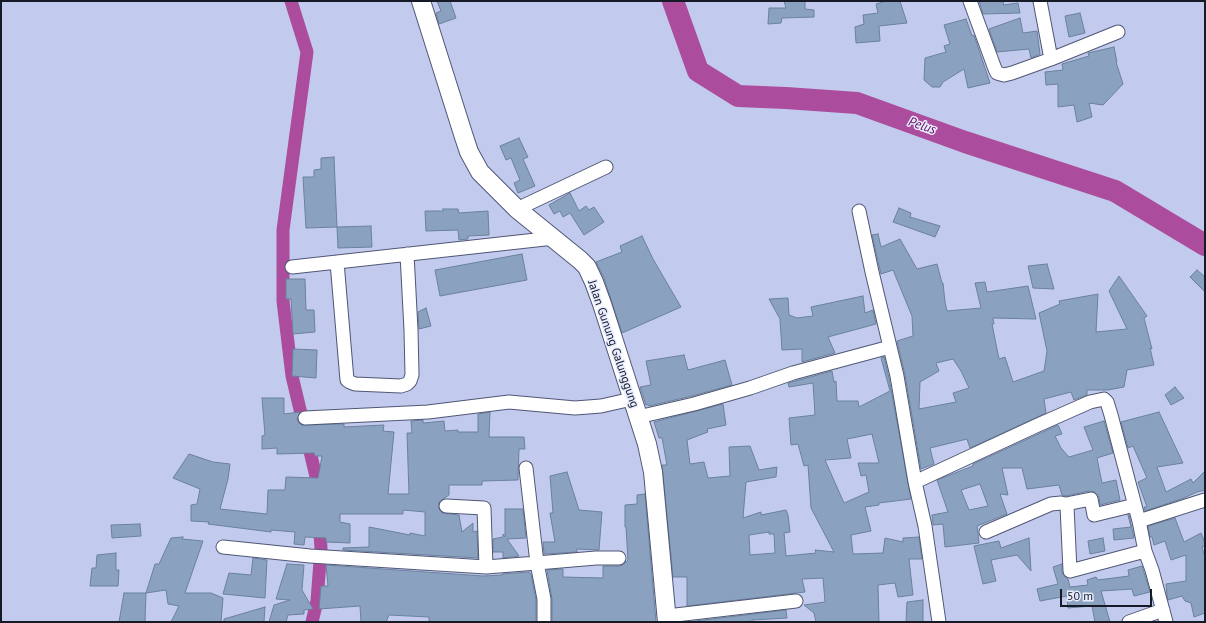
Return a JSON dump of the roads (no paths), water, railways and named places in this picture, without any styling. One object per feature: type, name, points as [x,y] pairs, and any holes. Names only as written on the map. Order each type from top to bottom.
[{"type":"street","name":"Jalan Gunung Galunggung","points":[[421,1],[470,152],[480,172],[517,209],[554,238],[587,267],[602,304],[647,444],[653,472],[667,619]]},
{"type":"street","points":[[970,1],[995,70],[997,73],[1004,75],[1051,59],[1118,32]]},
{"type":"street","points":[[1040,1],[1051,59]]},
{"type":"street","points":[[517,209],[606,167]]},
{"type":"street","points":[[859,211],[897,376],[915,482],[925,526],[939,622]]},
{"type":"street","points":[[292,267],[554,238]]},
{"type":"street","points":[[336,262],[347,380],[356,384],[401,386],[410,381],[412,375],[407,254]]},
{"type":"street","points":[[638,417],[694,404],[750,388],[793,373],[890,347]]},
{"type":"street","points":[[305,418],[428,412],[509,402],[575,408],[601,406],[632,399]]},
{"type":"street","points":[[915,482],[1090,402],[1104,399],[1107,402],[1111,415],[1135,505],[1145,551],[1152,570],[1164,616],[1129,622]]},
{"type":"street","points":[[526,468],[537,563],[544,599],[544,622]]},
{"type":"street","points":[[986,532],[1052,504],[1066,504],[1091,499],[1094,515],[1135,505]]},
{"type":"street","points":[[1139,521],[1205,500]]},
{"type":"street","points":[[1066,504],[1068,517],[1070,571],[1145,551]]},
{"type":"street","points":[[446,506],[484,508],[486,566]]},
{"type":"street","points":[[223,547],[310,556],[486,566],[596,558],[619,558]]},
{"type":"street","points":[[667,619],[796,601]]},
{"type":"waterway","points":[[291,1],[307,52],[283,230],[283,301],[292,376],[318,485],[318,495]]},
{"type":"waterway","name":"Pelus","points":[[673,1],[698,71],[738,96],[857,103],[965,142],[1115,191],[1205,245]]},
{"type":"waterway","points":[[312,622],[317,601],[321,548],[319,521]]}]
